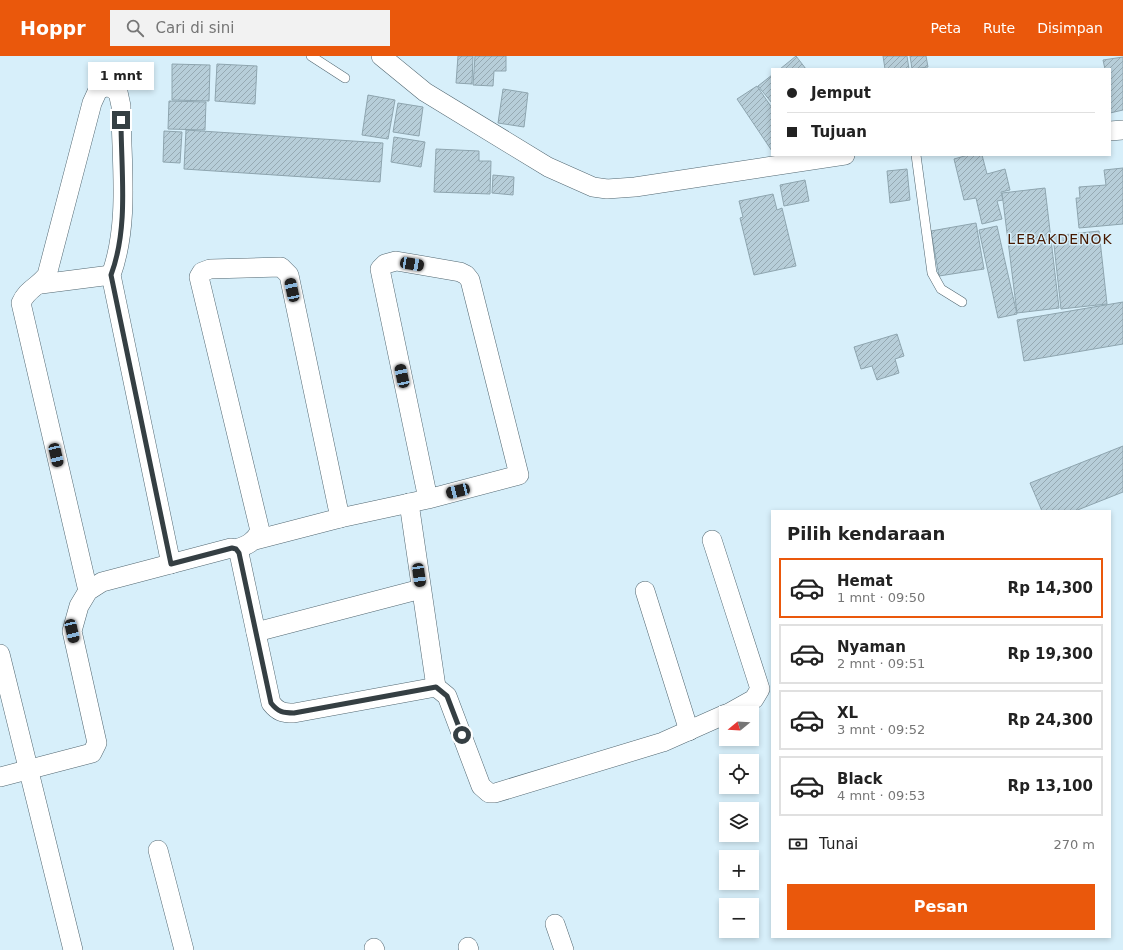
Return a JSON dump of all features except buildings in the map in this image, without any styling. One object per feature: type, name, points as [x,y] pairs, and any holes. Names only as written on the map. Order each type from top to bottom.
[{"type":"street","points":[[381,56],[426,92],[548,167],[593,187],[607,189],[635,187],[838,156]]},
{"type":"street","points":[[88,591],[21,303],[25,294],[41,284],[47,275],[92,103],[98,90],[108,86],[118,92],[121,106],[122,196],[118,256],[111,275],[171,564]]},
{"type":"street","points":[[1111,131],[1123,130]]},
{"type":"street","points":[[255,540],[340,518],[428,499],[519,475],[470,280],[466,275],[460,272],[396,262],[385,264],[380,269],[428,499]]},
{"type":"street","points":[[0,777],[92,753],[97,743],[72,631],[79,606],[88,591],[102,582],[232,548],[236,549],[249,545],[255,540],[260,531],[199,277],[202,272],[210,269],[281,267],[289,275],[340,518]]},
{"type":"street","points":[[41,284],[111,275]]},
{"type":"street","points":[[409,503],[436,687],[447,696],[481,786],[489,793],[495,793],[663,742],[719,718]]},
{"type":"street","points":[[712,540],[760,689],[754,699],[741,706]]},
{"type":"street","points":[[236,549],[239,553],[271,703],[277,710],[285,713],[436,687]]},
{"type":"street","points":[[256,632],[421,589]]},
{"type":"street","points":[[645,591],[689,731]]},
{"type":"street","points":[[0,654],[27,770],[73,950]]},
{"type":"street","points":[[158,850],[184,950]]},
{"type":"street","points":[[555,924],[564,950]]},
{"type":"lane","points":[[311,56],[345,78]]},
{"type":"lane","points":[[916,156],[932,273],[941,289],[962,302]]},
{"type":"district","name":"LEBAKDENOK","points":[[1060,239]]},
{"type":"route","points":[[121,120],[122,196],[120,234],[118,256],[111,275],[171,564],[232,548],[236,549],[239,553],[271,703],[277,710],[285,713],[294,713],[436,687],[447,696],[462,735]]}]
